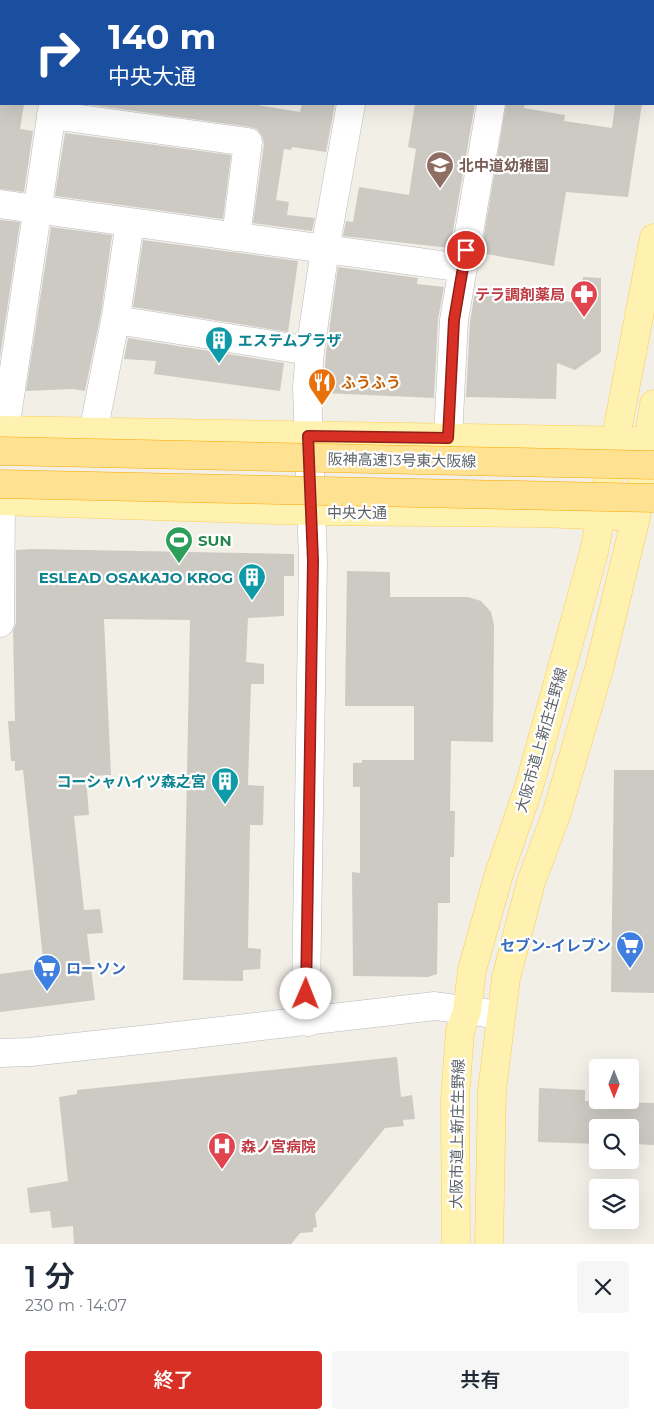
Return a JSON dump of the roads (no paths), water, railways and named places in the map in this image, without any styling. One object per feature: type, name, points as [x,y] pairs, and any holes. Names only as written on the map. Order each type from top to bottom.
[{"type":"highway","name":"阪神高速13号東大阪線","points":[[2,437],[652,449]]},
{"type":"highway","points":[[0,484],[648,511]]},
{"type":"main road","name":"大阪市道上新庄生野線","points":[[456,1244],[455,1099],[460,1031],[467,1010],[478,951],[499,874],[529,787],[602,516],[616,441],[618,415],[654,238]]},
{"type":"main road","points":[[489,1244],[492,1090],[506,978],[531,882],[556,815],[648,511],[654,404]]},
{"type":"main road","points":[[2,437],[93,433],[616,441],[652,449]]},
{"type":"main road","name":"中央大通","points":[[0,501],[311,511],[602,516],[648,511]]},
{"type":"street","points":[[308,1022],[306,994],[313,561],[307,387],[310,351],[325,249],[351,105]]},
{"type":"street","points":[[448,438],[454,320],[491,105]]},
{"type":"street","points":[[2,437],[52,109],[248,142],[236,237]]},
{"type":"street","points":[[0,204],[463,268]]},
{"type":"street","points":[[93,433],[116,320],[130,222]]},
{"type":"street","points":[[116,320],[310,351]]},
{"type":"street","points":[[0,501],[0,623]]},
{"type":"street","points":[[0,1060],[435,1006],[500,1015]]},
{"type":"place","name":"北中道幼稚園","points":[[440,189]]},
{"type":"place","name":"テラ調剤薬局","points":[[584,318]]},
{"type":"place","name":"エステムプラザ","points":[[219,364]]},
{"type":"place","name":"ふうふう","points":[[322,406]]},
{"type":"place","name":"SUN","points":[[179,564]]},
{"type":"place","name":"ESLEAD OSAKAJO KROG","points":[[252,601]]},
{"type":"place","name":"コーシャハイツ森之宮","points":[[225,805]]},
{"type":"place","name":"セブン-イレブン","points":[[630,969]]},
{"type":"place","name":"ローソン","points":[[47,992]]},
{"type":"place","name":"森ノ宮病院","points":[[222,1170]]}]
